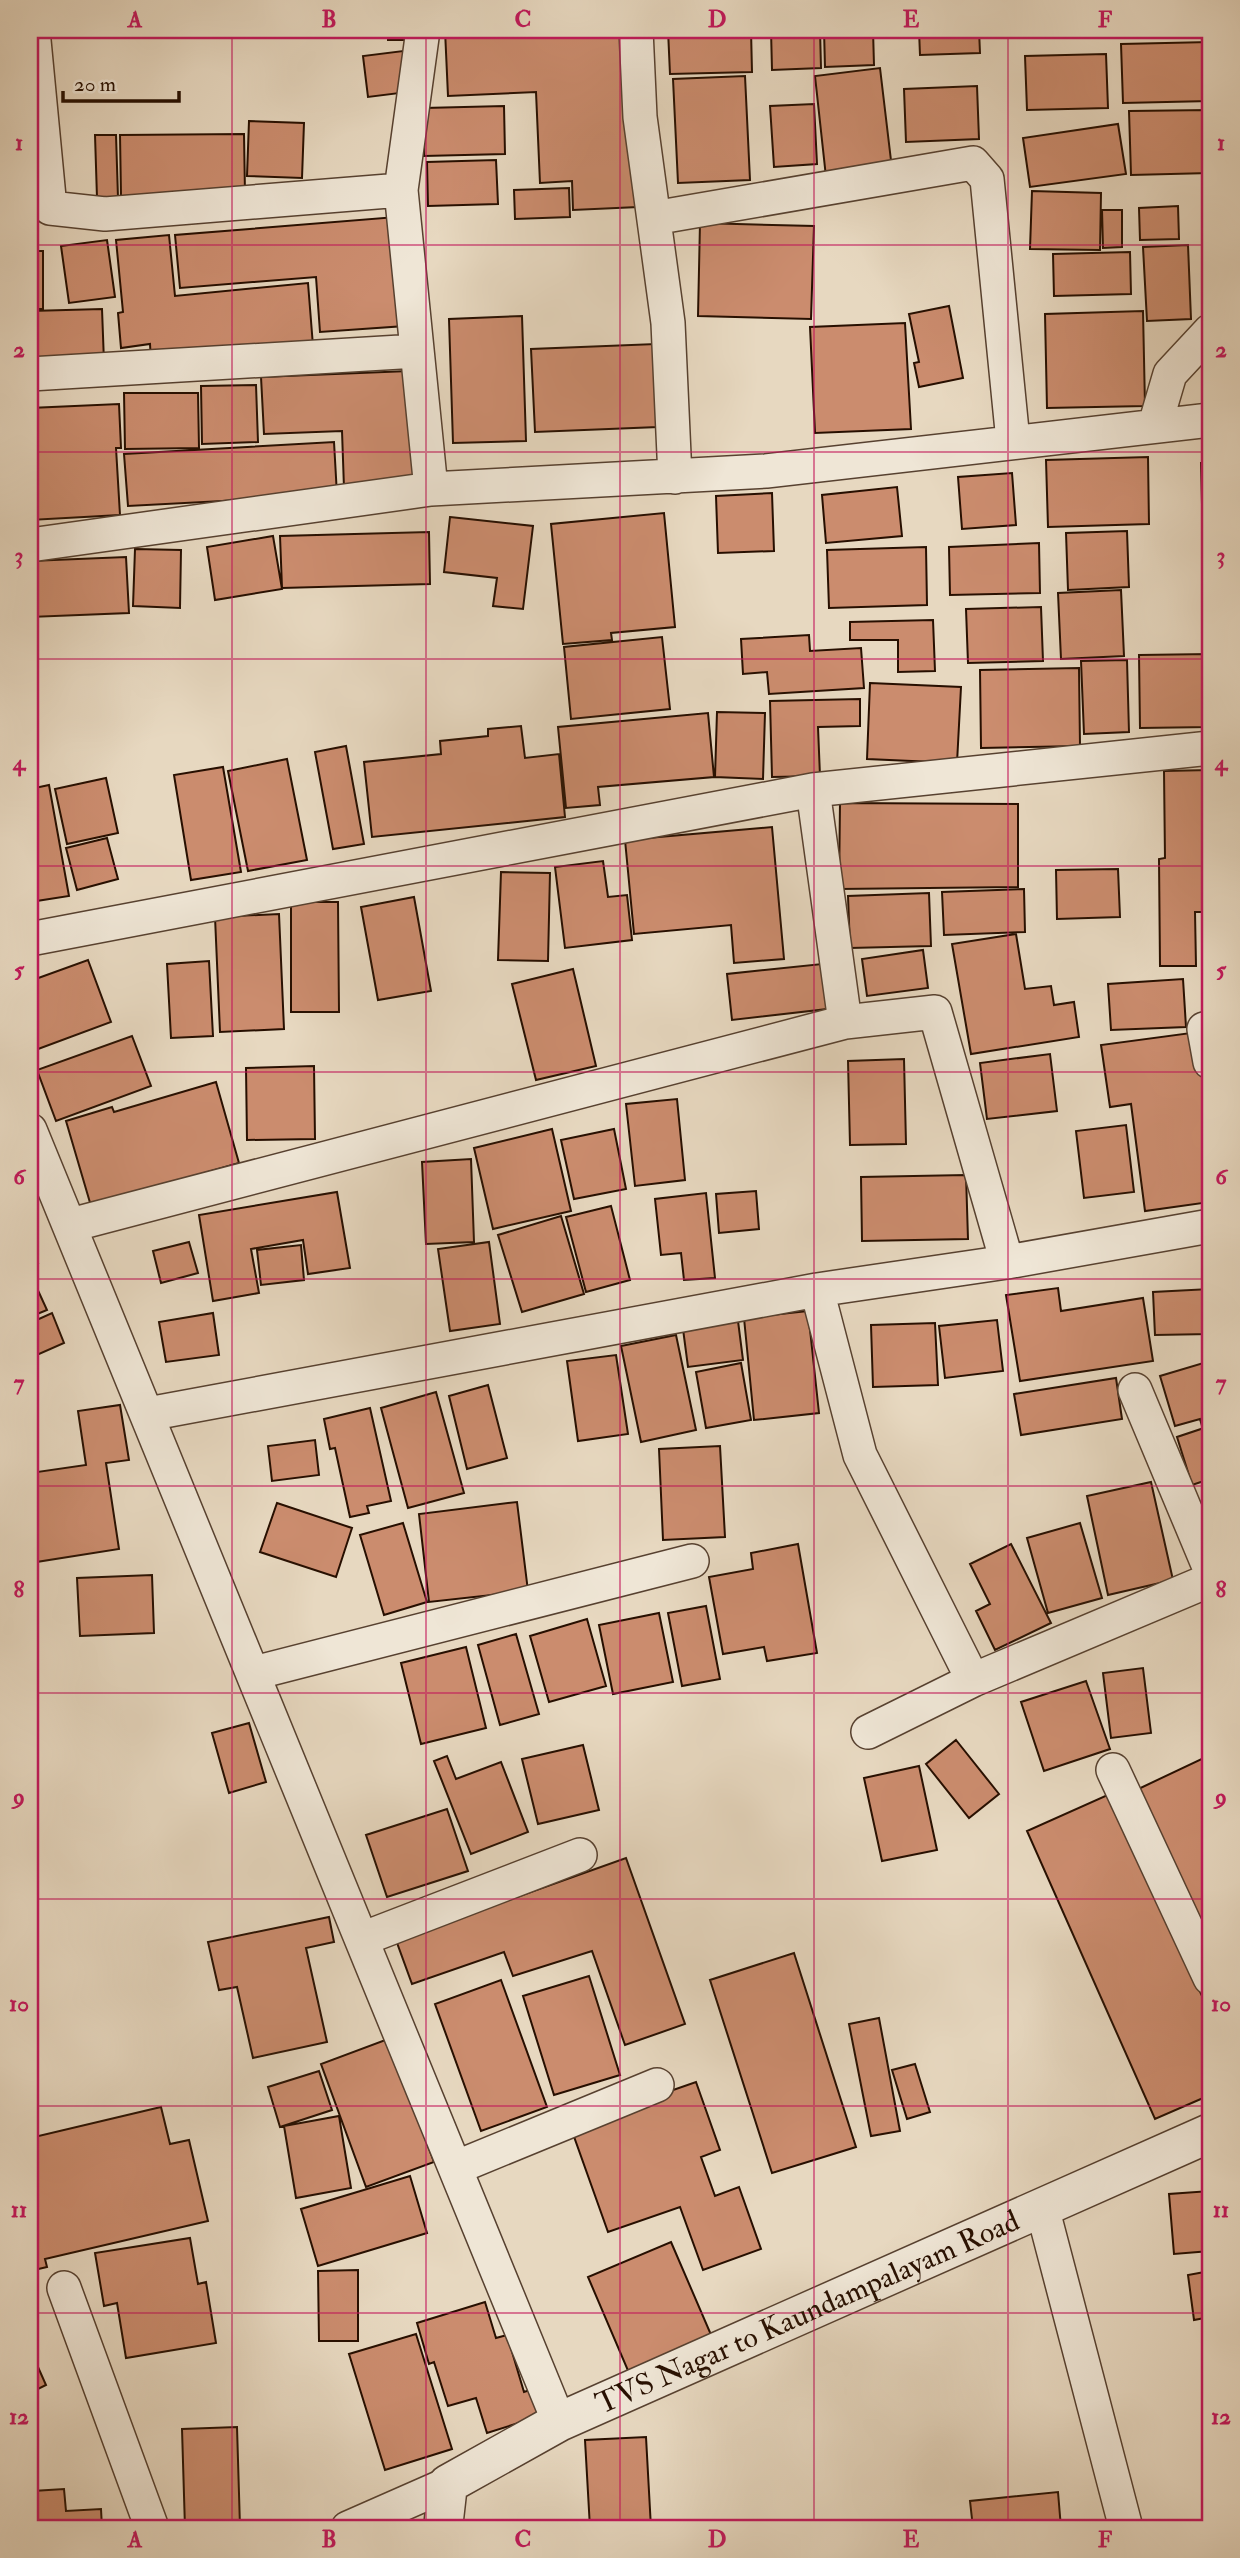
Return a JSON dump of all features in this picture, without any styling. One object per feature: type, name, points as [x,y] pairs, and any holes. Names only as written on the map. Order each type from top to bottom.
[{"type":"street","points":[[33,30],[50,208],[106,214],[401,190]]},
{"type":"street","points":[[423,30],[401,190],[431,489]]},
{"type":"street","points":[[636,30],[640,117],[668,323],[675,477]]},
{"type":"street","points":[[654,218],[973,163],[987,179],[1013,441]]},
{"type":"street","points":[[1155,425],[1170,374],[1210,331]]},
{"type":"street","points":[[30,374],[417,352]]},
{"type":"street","points":[[30,545],[431,489],[766,471],[1210,420]]},
{"type":"street","points":[[30,939],[813,790],[1210,748]]},
{"type":"street","points":[[813,790],[845,1022]]},
{"type":"street","points":[[71,1225],[845,1022],[935,1013],[1007,1262]]},
{"type":"street","points":[[1204,1028],[1210,1062]]},
{"type":"street","points":[[30,1130],[559,2422]]},
{"type":"street","points":[[148,1414],[817,1290],[1007,1262],[1210,1226]]},
{"type":"street","points":[[817,1290],[860,1455],[973,1680]]},
{"type":"street","points":[[1135,1390],[1210,1569]]},
{"type":"street","points":[[254,1674],[692,1560]]},
{"type":"street","points":[[868,1732],[973,1680],[1210,1580]]},
{"type":"street","points":[[1113,1770],[1210,1978]]},
{"type":"street","points":[[362,1939],[580,1855]]},
{"type":"street","points":[[455,2168],[657,2085]]},
{"type":"street","name":"TVS Nagar to Kaundampalayam Road","points":[[448,2484],[559,2422],[1210,2133]]},
{"type":"street","points":[[1042,2207],[1126,2528]]},
{"type":"street","points":[[64,2288],[152,2528]]},
{"type":"street","points":[[348,2528],[448,2484]]},
{"type":"street","points":[[443,2528],[448,2484]]},
{"type":"building","points":[[388,30],[419,30],[419,40],[388,40]]},
{"type":"building","points":[[445,30],[629,30],[638,207],[573,210],[572,181],[540,183],[536,92],[448,96]]},
{"type":"building","points":[[668,30],[751,30],[752,72],[670,74]]},
{"type":"building","points":[[771,30],[820,30],[821,68],[772,70]]},
{"type":"building","points":[[824,30],[873,30],[874,65],[825,67]]},
{"type":"building","points":[[919,30],[979,30],[980,53],[920,55]]},
{"type":"building","points":[[1210,42],[1210,101],[1123,103],[1121,44]]},
{"type":"building","points":[[403,51],[408,92],[368,97],[363,56]]},
{"type":"building","points":[[1106,54],[1108,108],[1027,110],[1025,56]]},
{"type":"building","points":[[880,68],[892,169],[826,177],[815,76]]},
{"type":"building","points":[[745,76],[750,180],[678,183],[673,79]]},
{"type":"building","points":[[977,86],[979,139],[906,142],[904,89]]},
{"type":"building","points":[[814,104],[817,164],[774,167],[770,106]]},
{"type":"building","points":[[504,106],[505,154],[424,156],[424,108]]},
{"type":"building","points":[[1210,110],[1210,173],[1131,175],[1129,111]]},
{"type":"building","points":[[249,121],[304,123],[302,178],[247,176]]},
{"type":"building","points":[[1118,124],[1126,174],[1030,187],[1023,138]]},
{"type":"building","points":[[244,134],[245,194],[121,196],[120,135]]},
{"type":"building","points":[[95,135],[116,135],[118,198],[97,198]]},
{"type":"building","points":[[496,160],[498,204],[428,206],[427,162]]},
{"type":"building","points":[[569,188],[570,217],[515,219],[514,190]]},
{"type":"building","points":[[1032,191],[1101,193],[1100,250],[1030,249]]},
{"type":"building","points":[[1178,206],[1179,239],[1140,240],[1139,208]]},
{"type":"building","points":[[1102,210],[1122,210],[1122,247],[1103,248]]},
{"type":"building","points":[[396,217],[405,326],[320,332],[316,277],[180,288],[175,235]]},
{"type":"building","points":[[700,223],[814,226],[811,319],[698,316]]},
{"type":"building","points":[[169,235],[175,296],[308,283],[313,346],[151,361],[150,344],[121,348],[118,313],[123,312],[116,240]]},
{"type":"building","points":[[107,240],[115,297],[69,303],[61,246]]},
{"type":"building","points":[[1188,245],[1191,319],[1147,321],[1143,247]]},
{"type":"building","points":[[30,251],[43,251],[43,309],[30,309]]},
{"type":"building","points":[[1130,252],[1131,294],[1054,296],[1053,254]]},
{"type":"building","points":[[949,306],[963,378],[919,387],[914,363],[919,362],[909,314]]},
{"type":"building","points":[[102,309],[104,362],[30,364],[30,311]]},
{"type":"building","points":[[1143,311],[1145,406],[1047,408],[1045,314]]},
{"type":"building","points":[[522,316],[526,441],[453,443],[449,319]]},
{"type":"building","points":[[905,323],[911,429],[815,433],[810,327]]},
{"type":"building","points":[[656,344],[658,427],[535,432],[531,349]]},
{"type":"building","points":[[409,371],[414,486],[344,488],[342,431],[264,434],[261,377]]},
{"type":"building","points":[[256,385],[258,442],[202,444],[201,386]]},
{"type":"building","points":[[124,393],[198,393],[199,448],[125,449]]},
{"type":"building","points":[[119,404],[121,448],[116,448],[120,515],[30,520],[30,408]]},
{"type":"building","points":[[334,442],[337,495],[128,506],[124,454]]},
{"type":"building","points":[[1148,457],[1149,524],[1048,527],[1046,460]]},
{"type":"building","points":[[1201,463],[1210,463],[1210,544],[1203,545]]},
{"type":"building","points":[[1012,473],[1016,525],[962,529],[958,477]]},
{"type":"building","points":[[897,487],[902,536],[826,543],[822,495]]},
{"type":"building","points":[[772,493],[774,551],[718,553],[716,496]]},
{"type":"building","points":[[664,513],[675,627],[611,633],[612,640],[563,644],[551,524]]},
{"type":"building","points":[[450,517],[533,526],[523,609],[493,606],[497,578],[444,572]]},
{"type":"building","points":[[1127,531],[1129,587],[1068,590],[1066,533]]},
{"type":"building","points":[[429,532],[430,584],[282,588],[280,536]]},
{"type":"building","points":[[273,536],[282,589],[215,600],[207,547]]},
{"type":"building","points":[[1039,543],[1040,593],[950,595],[949,547]]},
{"type":"building","points":[[926,547],[927,605],[829,608],[827,550]]},
{"type":"building","points":[[135,549],[181,550],[180,608],[133,606]]},
{"type":"building","points":[[126,557],[129,613],[30,617],[30,561]]},
{"type":"building","points":[[1121,590],[1124,656],[1061,659],[1058,593]]},
{"type":"building","points":[[1041,607],[1043,661],[968,663],[966,609]]},
{"type":"building","points":[[933,620],[935,671],[898,672],[898,640],[850,640],[850,622]]},
{"type":"building","points":[[809,635],[810,651],[861,648],[864,688],[769,694],[767,672],[743,674],[741,639]]},
{"type":"building","points":[[662,637],[670,709],[571,719],[564,647]]},
{"type":"building","points":[[1210,654],[1210,727],[1140,728],[1139,655]]},
{"type":"building","points":[[1127,660],[1129,732],[1084,734],[1081,661]]},
{"type":"building","points":[[1079,668],[1080,746],[981,748],[980,670]]},
{"type":"building","points":[[870,683],[961,687],[957,763],[867,759]]},
{"type":"building","points":[[860,699],[860,726],[818,727],[820,776],[772,777],[770,701]]},
{"type":"building","points":[[717,712],[765,713],[763,779],[715,777]]},
{"type":"building","points":[[708,713],[714,777],[598,787],[600,805],[566,808],[558,727]]},
{"type":"building","points":[[521,726],[525,758],[559,754],[565,817],[372,837],[364,762],[441,754],[440,741],[488,736],[488,729]]},
{"type":"building","points":[[346,746],[364,844],[333,849],[315,752]]},
{"type":"building","points":[[287,759],[307,860],[248,871],[228,771]]},
{"type":"building","points":[[223,767],[241,872],[191,880],[174,775]]},
{"type":"building","points":[[1210,770],[1210,912],[1195,912],[1196,966],[1160,966],[1159,859],[1165,858],[1164,771]]},
{"type":"building","points":[[106,778],[118,833],[67,844],[55,789]]},
{"type":"building","points":[[49,785],[69,896],[30,902],[30,789]]},
{"type":"building","points":[[840,803],[1018,804],[1018,887],[839,889]]},
{"type":"building","points":[[772,827],[784,959],[734,963],[731,925],[634,934],[625,840]]},
{"type":"building","points":[[107,838],[118,879],[77,890],[66,848]]},
{"type":"building","points":[[603,861],[608,897],[627,895],[632,940],[565,948],[555,867]]},
{"type":"building","points":[[1118,869],[1120,917],[1057,919],[1056,870]]},
{"type":"building","points":[[501,872],[550,873],[548,961],[498,960]]},
{"type":"building","points":[[1024,889],[1025,932],[944,935],[942,892]]},
{"type":"building","points":[[929,893],[931,946],[850,948],[848,896]]},
{"type":"building","points":[[414,897],[431,991],[378,1000],[361,907]]},
{"type":"building","points":[[291,902],[338,902],[339,1012],[291,1012]]},
{"type":"building","points":[[279,914],[284,1029],[220,1032],[215,917]]},
{"type":"building","points":[[1016,934],[1025,989],[1051,986],[1054,1005],[1074,1002],[1079,1037],[971,1054],[952,944]]},
{"type":"building","points":[[923,950],[928,988],[867,996],[862,959]]},
{"type":"building","points":[[88,960],[111,1022],[30,1052],[30,981]]},
{"type":"building","points":[[209,961],[213,1036],[171,1038],[167,964]]},
{"type":"building","points":[[822,964],[827,1009],[732,1020],[727,974]]},
{"type":"building","points":[[573,969],[596,1066],[536,1080],[512,984]]},
{"type":"building","points":[[1183,979],[1186,1027],[1111,1030],[1108,984]]},
{"type":"building","points":[[1198,1032],[1210,1123],[1210,1202],[1145,1211],[1131,1104],[1110,1107],[1101,1045]]},
{"type":"building","points":[[132,1036],[151,1086],[56,1121],[37,1070]]},
{"type":"building","points":[[1050,1054],[1057,1111],[987,1119],[980,1063]]},
{"type":"building","points":[[904,1059],[906,1144],[850,1145],[848,1061]]},
{"type":"building","points":[[314,1066],[315,1139],[247,1140],[246,1068]]},
{"type":"building","points":[[216,1082],[239,1163],[91,1206],[66,1121],[112,1107],[114,1112]]},
{"type":"building","points":[[677,1099],[685,1180],[635,1186],[626,1104]]},
{"type":"building","points":[[1126,1125],[1134,1192],[1084,1198],[1076,1131]]},
{"type":"building","points":[[552,1129],[571,1211],[493,1229],[474,1148]]},
{"type":"building","points":[[614,1129],[626,1189],[574,1199],[561,1140]]},
{"type":"building","points":[[471,1159],[474,1242],[426,1244],[422,1162]]},
{"type":"building","points":[[966,1175],[968,1239],[862,1241],[861,1177]]},
{"type":"building","points":[[756,1191],[759,1229],[719,1233],[716,1194]]},
{"type":"building","points":[[337,1192],[350,1268],[308,1274],[303,1240],[251,1249],[259,1293],[213,1301],[199,1215]]},
{"type":"building","points":[[706,1193],[715,1278],[684,1280],[681,1253],[661,1255],[655,1199]]},
{"type":"building","points":[[611,1206],[630,1280],[586,1292],[566,1217]]},
{"type":"building","points":[[561,1216],[584,1294],[522,1312],[498,1235]]},
{"type":"building","points":[[189,1242],[198,1273],[161,1283],[153,1251]]},
{"type":"building","points":[[489,1242],[500,1324],[450,1331],[438,1249]]},
{"type":"building","points":[[30,1244],[38,1263],[30,1267]]},
{"type":"building","points":[[301,1245],[304,1280],[261,1285],[257,1250]]},
{"type":"building","points":[[30,1273],[47,1310],[30,1317]]},
{"type":"building","points":[[1058,1288],[1061,1311],[1143,1298],[1153,1361],[1020,1381],[1006,1295]]},
{"type":"building","points":[[1210,1289],[1210,1334],[1155,1335],[1153,1292]]},
{"type":"building","points":[[808,1311],[819,1413],[754,1420],[744,1318]]},
{"type":"building","points":[[52,1313],[64,1343],[30,1358],[30,1323]]},
{"type":"building","points":[[213,1313],[219,1355],[166,1362],[159,1322]]},
{"type":"building","points":[[997,1320],[1003,1371],[945,1378],[939,1326]]},
{"type":"building","points":[[738,1321],[743,1360],[688,1367],[683,1329]]},
{"type":"building","points":[[935,1323],[938,1385],[873,1387],[871,1325]]},
{"type":"building","points":[[676,1335],[696,1430],[641,1442],[621,1346]]},
{"type":"building","points":[[616,1355],[628,1434],[578,1441],[567,1361]]},
{"type":"building","points":[[1210,1361],[1210,1424],[1202,1426],[1200,1419],[1175,1426],[1160,1376]]},
{"type":"building","points":[[741,1363],[751,1420],[706,1428],[696,1372]]},
{"type":"building","points":[[1116,1378],[1122,1419],[1021,1435],[1014,1394]]},
{"type":"building","points":[[488,1385],[507,1458],[467,1469],[449,1396]]},
{"type":"building","points":[[436,1392],[464,1493],[408,1508],[381,1408]]},
{"type":"building","points":[[120,1405],[129,1460],[106,1463],[119,1549],[30,1563],[30,1473],[86,1465],[78,1411]]},
{"type":"building","points":[[370,1408],[391,1501],[367,1506],[369,1513],[350,1517],[335,1448],[330,1449],[324,1419]]},
{"type":"building","points":[[1210,1426],[1210,1479],[1192,1485],[1177,1437]]},
{"type":"building","points":[[315,1440],[319,1475],[272,1481],[268,1446]]},
{"type":"building","points":[[720,1446],[725,1537],[663,1540],[659,1449]]},
{"type":"building","points":[[1151,1482],[1173,1580],[1108,1595],[1087,1496]]},
{"type":"building","points":[[517,1502],[528,1591],[429,1602],[419,1514]]},
{"type":"building","points":[[277,1503],[352,1528],[336,1577],[260,1552]]},
{"type":"building","points":[[403,1523],[427,1602],[384,1615],[360,1535]]},
{"type":"building","points":[[1080,1523],[1102,1598],[1048,1613],[1027,1538]]},
{"type":"building","points":[[798,1544],[817,1653],[767,1661],[764,1647],[723,1654],[709,1577],[753,1569],[751,1553]]},
{"type":"building","points":[[1011,1544],[1051,1623],[995,1650],[976,1611],[990,1604],[970,1564]]},
{"type":"building","points":[[152,1575],[154,1633],[80,1636],[77,1578]]},
{"type":"building","points":[[706,1606],[720,1679],[682,1686],[668,1613]]},
{"type":"building","points":[[659,1613],[673,1682],[613,1694],[599,1625]]},
{"type":"building","points":[[587,1619],[606,1686],[549,1702],[530,1636]]},
{"type":"building","points":[[516,1634],[539,1714],[500,1725],[478,1645]]},
{"type":"building","points":[[466,1647],[486,1728],[421,1744],[401,1663]]},
{"type":"building","points":[[1143,1668],[1151,1733],[1111,1738],[1103,1673]]},
{"type":"building","points":[[1086,1681],[1110,1749],[1044,1771],[1021,1702]]},
{"type":"building","points":[[249,1723],[266,1782],[229,1793],[212,1733]]},
{"type":"building","points":[[956,1740],[999,1794],[969,1818],[926,1764]]},
{"type":"building","points":[[583,1745],[599,1810],[538,1824],[522,1759]]},
{"type":"building","points":[[1210,1755],[1210,1957],[1132,1792]]},
{"type":"building","points":[[447,1756],[456,1779],[501,1762],[528,1832],[471,1854],[434,1761]]},
{"type":"building","points":[[919,1766],[937,1850],[882,1861],[864,1778]]},
{"type":"building","points":[[1112,1793],[1210,2014],[1210,2095],[1155,2119],[1027,1831]]},
{"type":"building","points":[[447,1809],[468,1871],[387,1897],[366,1835]]},
{"type":"building","points":[[626,1858],[685,2024],[625,2045],[592,1951],[513,1976],[504,1952],[412,1984],[396,1940]]},
{"type":"building","points":[[329,1917],[334,1942],[306,1948],[327,2042],[253,2058],[237,1987],[219,1990],[208,1942]]},
{"type":"building","points":[[794,1953],[856,2147],[772,2173],[710,1980]]},
{"type":"building","points":[[589,1976],[620,2075],[554,2095],[523,1996]]},
{"type":"building","points":[[501,1980],[547,2107],[481,2131],[435,2004]]},
{"type":"building","points":[[879,2018],[900,2131],[871,2136],[849,2024]]},
{"type":"building","points":[[388,2039],[434,2162],[366,2187],[321,2064]]},
{"type":"building","points":[[915,2064],[930,2112],[907,2119],[892,2070]]},
{"type":"building","points":[[319,2071],[332,2110],[280,2127],[268,2087]]},
{"type":"building","points":[[696,2082],[720,2150],[701,2157],[715,2196],[739,2187],[761,2249],[703,2270],[680,2207],[608,2232],[572,2131],[630,2105]]},
{"type":"building","points":[[161,2107],[170,2144],[189,2140],[208,2221],[45,2259],[47,2267],[30,2271],[30,2138]]},
{"type":"building","points":[[339,2116],[351,2188],[296,2198],[284,2126]]},
{"type":"building","points":[[410,2176],[427,2233],[318,2266],[301,2209]]},
{"type":"building","points":[[1210,2191],[1210,2251],[1174,2254],[1169,2194]]},
{"type":"building","points":[[190,2238],[198,2284],[206,2282],[216,2343],[126,2358],[117,2303],[104,2306],[95,2253]]},
{"type":"building","points":[[671,2242],[715,2344],[632,2380],[588,2277]]},
{"type":"building","points":[[358,2270],[358,2341],[319,2341],[318,2271]]},
{"type":"building","points":[[1210,2271],[1210,2317],[1194,2320],[1188,2275]]},
{"type":"building","points":[[485,2302],[496,2338],[507,2335],[524,2392],[539,2387],[547,2414],[487,2433],[476,2398],[448,2406],[434,2362],[429,2364],[417,2323]]},
{"type":"building","points":[[1203,2329],[1210,2329],[1210,2393],[1204,2393]]},
{"type":"building","points":[[416,2334],[452,2449],[385,2470],[349,2354]]},
{"type":"building","points":[[30,2349],[46,2385],[30,2393]]},
{"type":"building","points":[[237,2427],[240,2527],[185,2528],[182,2429]]},
{"type":"building","points":[[646,2437],[651,2528],[590,2528],[585,2440]]},
{"type":"building","points":[[64,2489],[66,2511],[101,2509],[102,2528],[36,2528],[33,2491]]},
{"type":"building","points":[[1058,2492],[1061,2528],[973,2528],[970,2501]]}]
